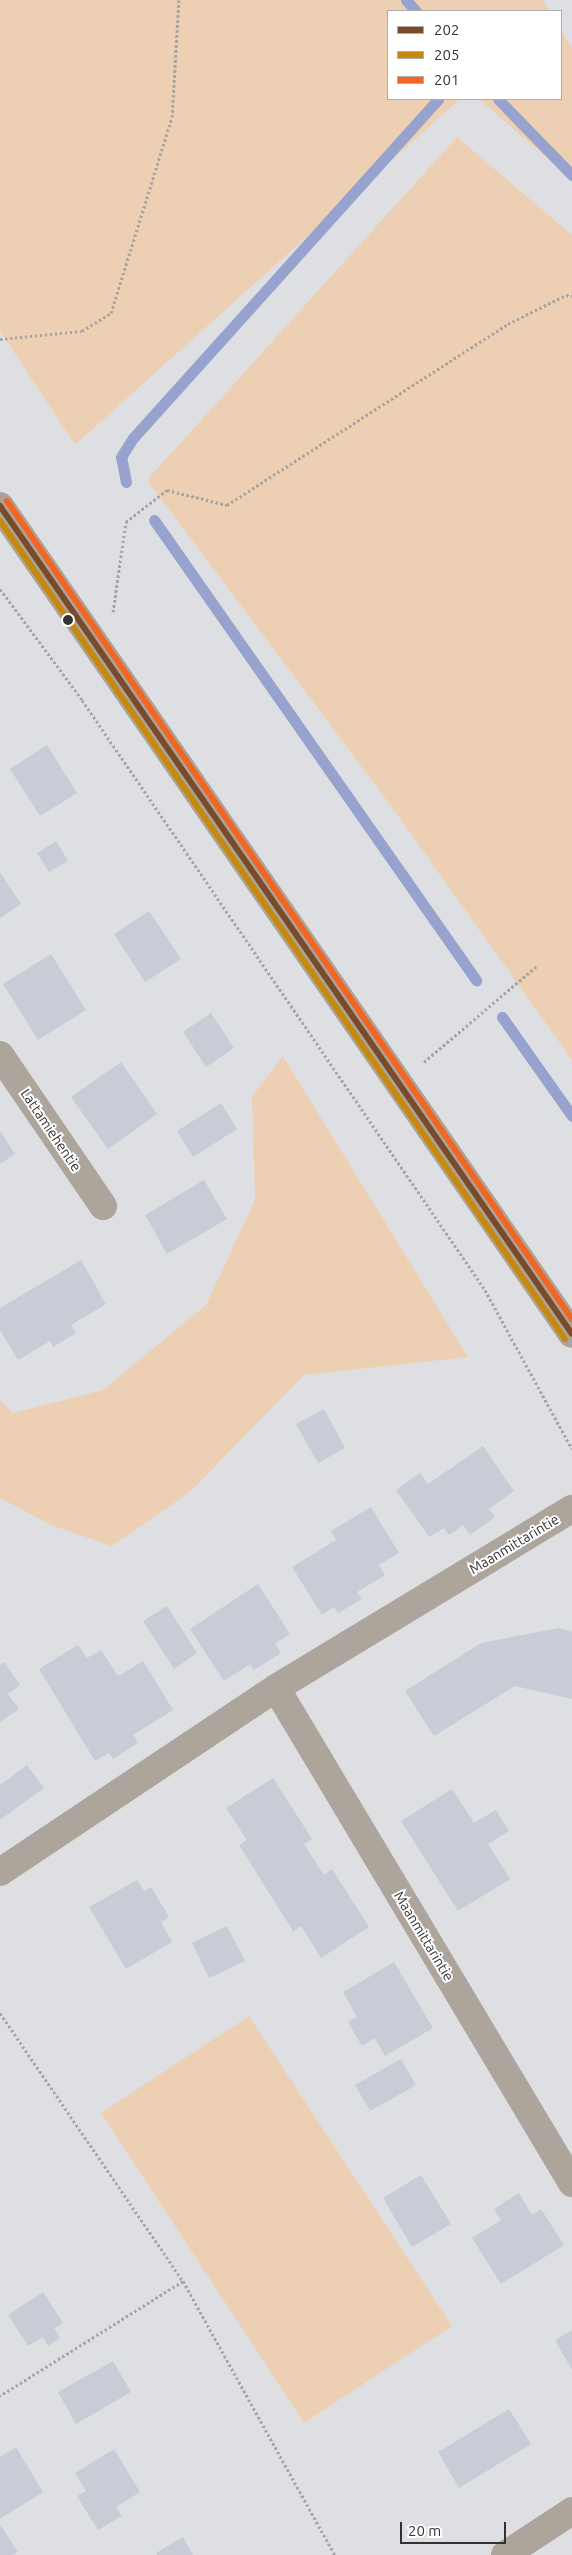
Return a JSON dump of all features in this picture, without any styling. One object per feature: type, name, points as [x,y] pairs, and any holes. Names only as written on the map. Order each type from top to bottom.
[{"type":"street","points":[[0,506],[106,662],[401,1082],[572,1334]]},
{"type":"street","name":"Lattamiehentie","points":[[0,1054],[103,1206]]},
{"type":"street","name":"Maanmittarintie","points":[[0,1872],[276,1688],[572,1509]]},
{"type":"street","name":"Maanmittarintie","points":[[276,1688],[572,2184]]},
{"type":"street","points":[[505,2555],[572,2511]]},
{"type":"path","points":[[0,340],[82,331],[111,313],[172,117],[179,0]]},
{"type":"path","points":[[106,662],[126,522],[167,490],[227,505],[508,324],[566,295],[572,296]]},
{"type":"path","points":[[0,589],[88,708],[484,1290],[572,1449]]},
{"type":"path","points":[[401,1082],[538,965]]},
{"type":"path","points":[[0,2013],[183,2281],[335,2555]]},
{"type":"path","points":[[0,2396],[183,2281]]},
{"type":"shaded area","points":[[0,0],[543,0],[549,10],[387,10],[387,100],[459,100],[75,445],[0,331]]},
{"type":"shaded area","points":[[562,32],[572,48],[572,180],[480,100],[562,100]]},
{"type":"shaded area","points":[[457,137],[572,235],[572,1060],[393,809],[147,480]]},
{"type":"shaded area","points":[[283,1056],[468,1357],[304,1375],[190,1492],[112,1546],[51,1525],[0,1498],[0,1400],[13,1413],[103,1390],[206,1305],[255,1200],[252,1096]]},
{"type":"shaded area","points":[[249,2016],[452,2326],[304,2423],[101,2113]]},
{"type":"building","points":[[47,745],[77,793],[40,816],[10,769]]},
{"type":"building","points":[[56,841],[68,861],[49,872],[37,853]]},
{"type":"building","points":[[0,872],[21,904],[0,918]]},
{"type":"building","points":[[149,911],[181,959],[145,982],[114,934]]},
{"type":"building","points":[[51,954],[86,1010],[38,1040],[3,984]]},
{"type":"building","points":[[211,1013],[234,1048],[206,1067],[183,1032]]},
{"type":"building","points":[[121,1062],[157,1114],[108,1149],[71,1097]]},
{"type":"building","points":[[221,1103],[237,1129],[193,1157],[177,1131]]},
{"type":"building","points":[[0,1131],[15,1154],[0,1164]]},
{"type":"building","points":[[204,1180],[227,1219],[167,1254],[145,1215]]},
{"type":"building","points":[[81,1260],[106,1304],[71,1325],[76,1333],[53,1347],[50,1341],[18,1360],[0,1330],[0,1308]]},
{"type":"building","points":[[324,1409],[345,1448],[318,1463],[296,1424]]},
{"type":"building","points":[[483,1446],[514,1491],[489,1509],[495,1517],[470,1535],[463,1525],[449,1535],[444,1528],[429,1537],[396,1490],[420,1473],[428,1484]]},
{"type":"building","points":[[371,1507],[399,1553],[379,1565],[385,1575],[357,1592],[362,1599],[338,1613],[334,1607],[322,1615],[292,1567],[336,1540],[331,1531]]},
{"type":"building","points":[[258,1584],[290,1634],[275,1644],[281,1653],[254,1670],[250,1664],[224,1681],[190,1629]]},
{"type":"building","points":[[167,1606],[197,1653],[174,1669],[143,1621]]},
{"type":"building","points":[[559,1628],[572,1632],[572,1699],[515,1686],[434,1736],[405,1691],[481,1643]]},
{"type":"building","points":[[78,1645],[87,1658],[101,1650],[118,1676],[143,1661],[173,1710],[133,1735],[138,1743],[113,1759],[109,1753],[95,1761],[39,1669]]},
{"type":"building","points":[[4,1662],[20,1685],[8,1694],[19,1709],[0,1722],[0,1665]]},
{"type":"building","points":[[27,1765],[44,1788],[0,1820],[0,1785]]},
{"type":"building","points":[[273,1778],[312,1839],[304,1844],[324,1875],[332,1869],[369,1927],[321,1958],[301,1926],[293,1931],[239,1845],[247,1840],[226,1808]]},
{"type":"building","points":[[452,1789],[474,1823],[496,1810],[509,1831],[488,1844],[510,1879],[458,1911],[401,1821]]},
{"type":"building","points":[[137,1880],[144,1891],[151,1887],[169,1917],[161,1922],[172,1942],[126,1969],[89,1907]]},
{"type":"building","points":[[227,1926],[245,1961],[209,1978],[192,1943]]},
{"type":"building","points":[[394,1962],[433,2028],[385,2056],[375,2038],[362,2046],[348,2022],[357,2017],[343,1992]]},
{"type":"building","points":[[401,2059],[416,2085],[370,2111],[355,2085]]},
{"type":"building","points":[[421,2175],[451,2224],[412,2247],[383,2198]]},
{"type":"building","points":[[519,2193],[532,2215],[541,2209],[564,2245],[501,2284],[472,2238],[501,2220],[494,2209]]},
{"type":"building","points":[[43,2292],[63,2323],[54,2328],[60,2338],[48,2346],[43,2337],[28,2346],[8,2315]]},
{"type":"building","points":[[572,2330],[572,2370],[555,2340]]},
{"type":"building","points":[[113,2361],[131,2392],[76,2424],[58,2392]]},
{"type":"building","points":[[509,2409],[531,2444],[459,2488],[438,2452]]},
{"type":"building","points":[[16,2447],[43,2492],[0,2519],[0,2457]]},
{"type":"building","points":[[114,2449],[140,2492],[116,2507],[122,2516],[98,2530],[77,2496],[86,2491],[75,2473]]},
{"type":"building","points":[[0,2524],[18,2552],[13,2555],[0,2555]]},
{"type":"building","points":[[183,2537],[193,2555],[157,2555],[156,2553]]},
{"type":"waterway","points":[[406,0],[415,10]]},
{"type":"waterway","points":[[126,482],[121,457],[133,438],[437,100]]},
{"type":"waterway","points":[[499,100],[572,175]]},
{"type":"waterway","points":[[154,520],[476,980]]},
{"type":"waterway","points":[[502,1017],[572,1116]]},
{"type":"transit line","name":"201","points":[[7,501],[572,1319]]},
{"type":"transit line","name":"202","points":[[0,506],[572,1334]]},
{"type":"transit line","name":"205","points":[[0,521],[565,1339]]}]
